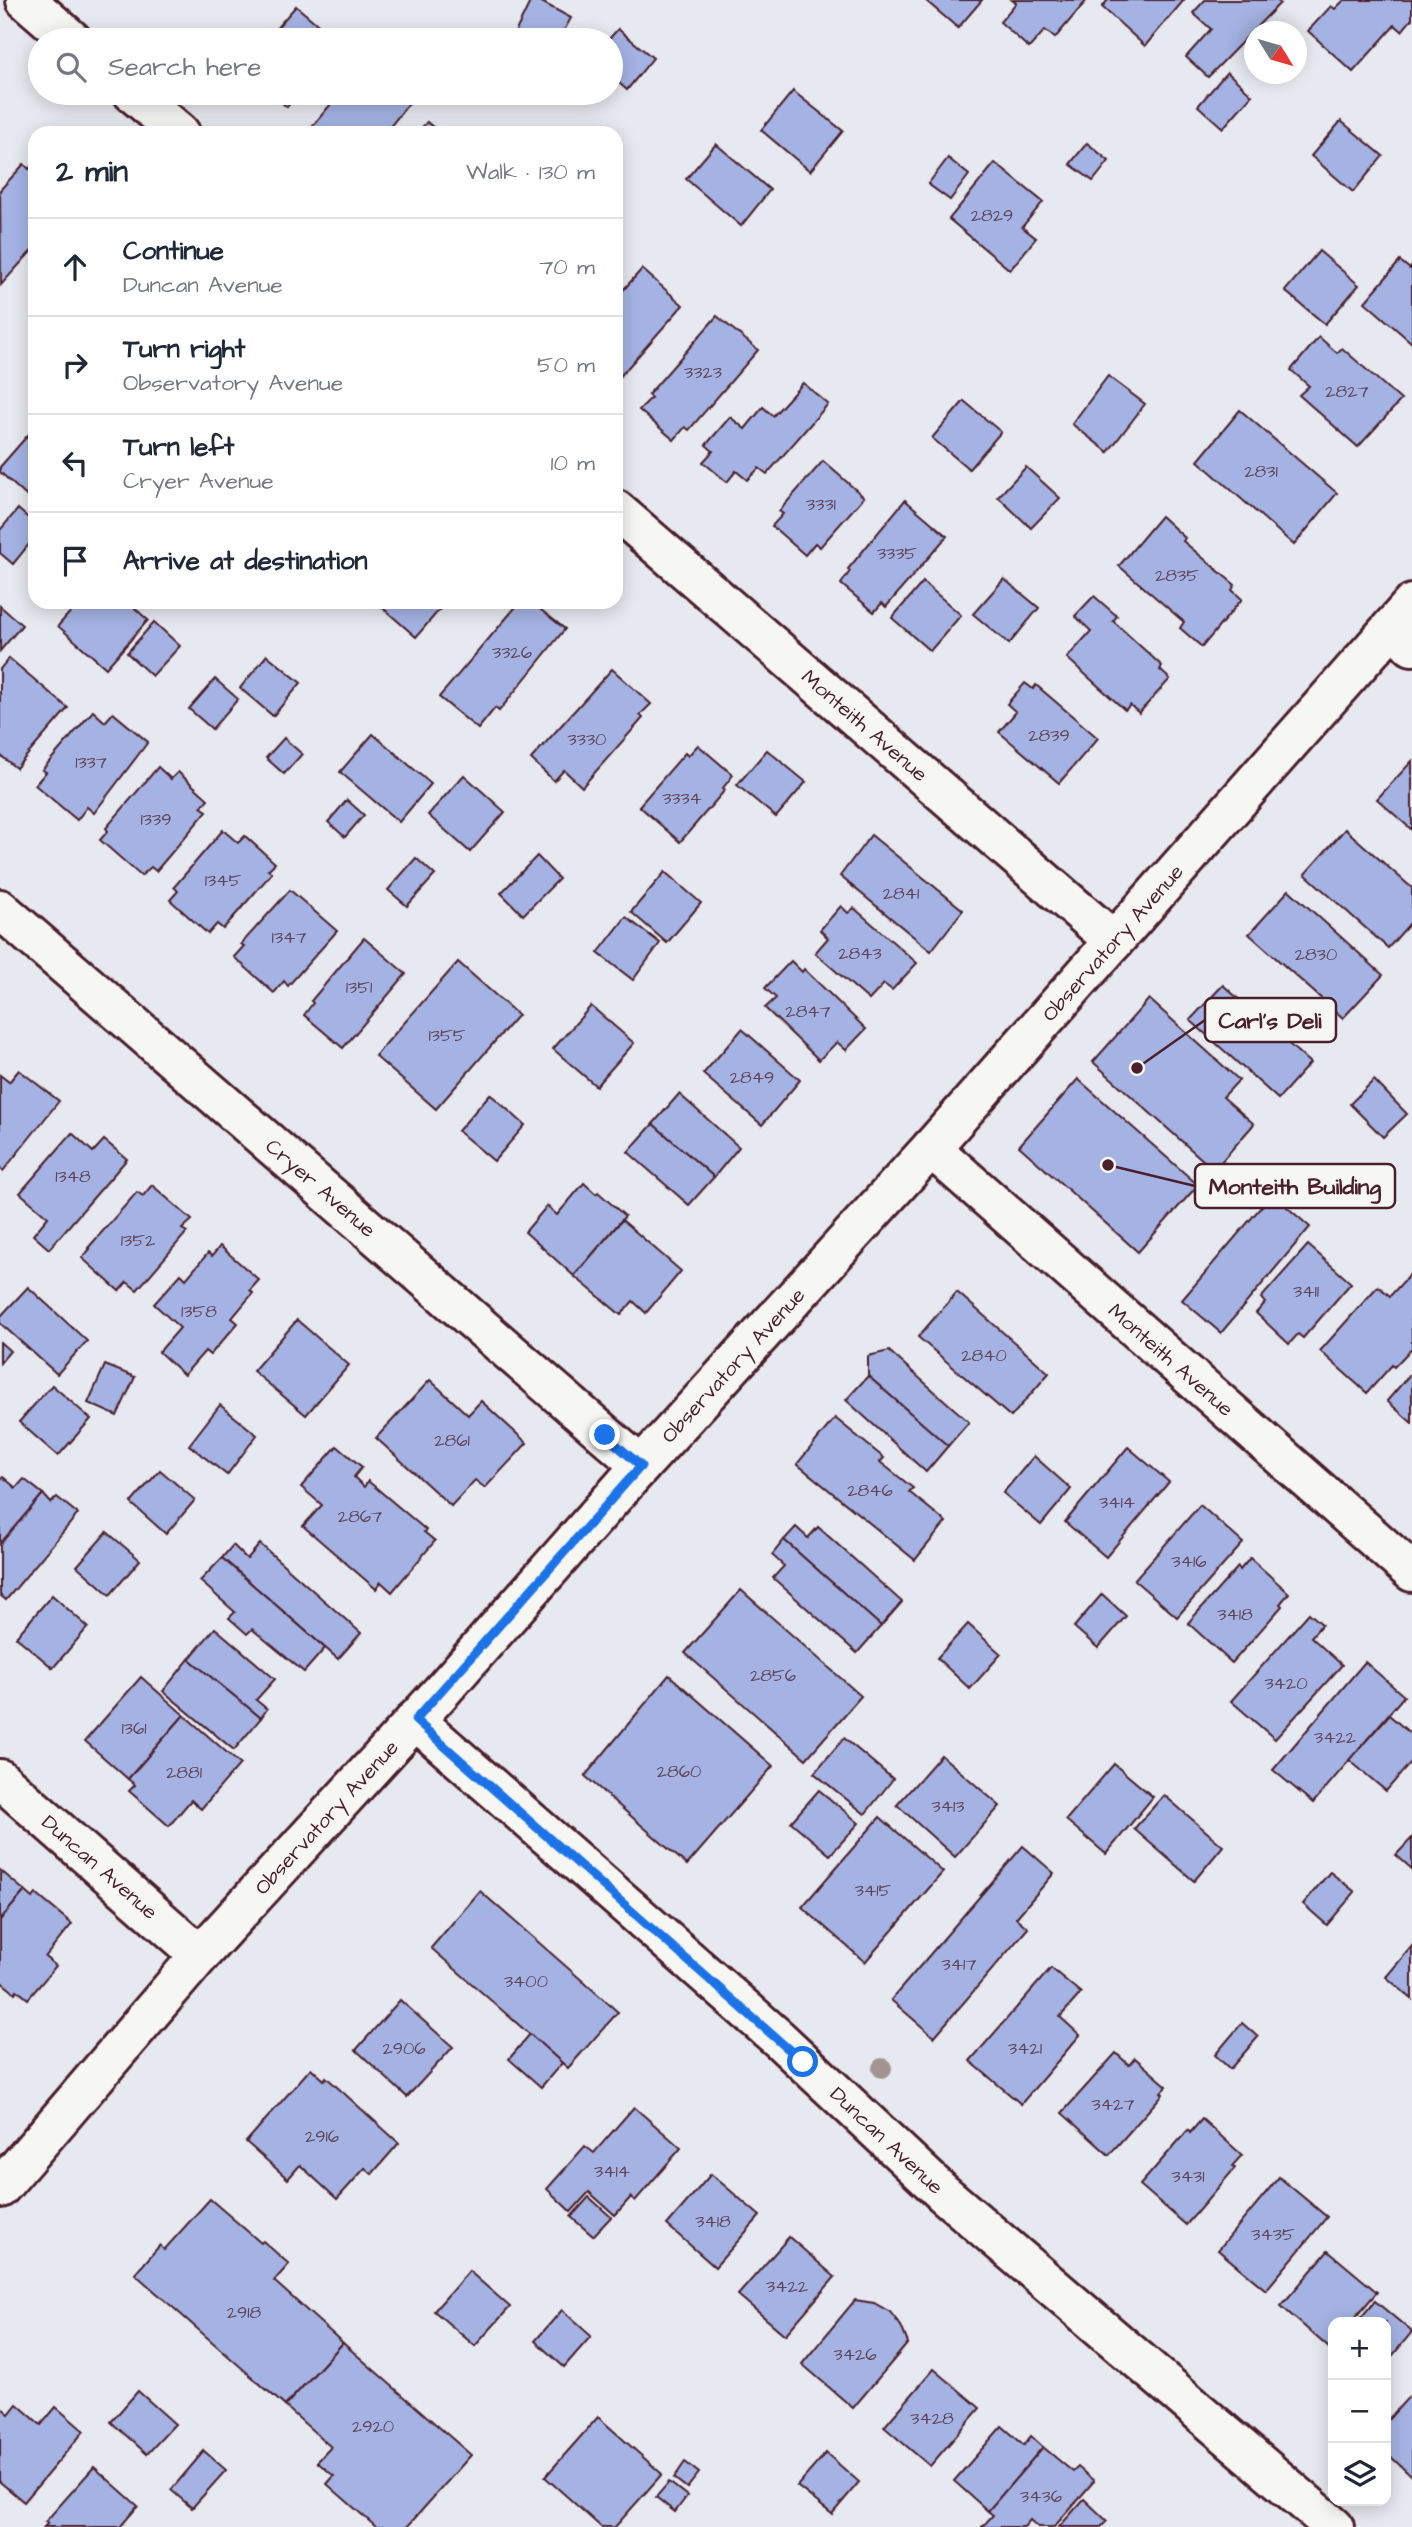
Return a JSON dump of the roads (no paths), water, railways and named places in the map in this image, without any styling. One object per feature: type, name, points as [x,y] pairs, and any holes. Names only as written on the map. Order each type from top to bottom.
[{"type":"street","points":[[26,0],[58,28]]},
{"type":"street","points":[[147,105],[172,126]]},
{"type":"street","name":"Monteith Avenue","points":[[623,516],[1114,941]]},
{"type":"street","name":"Observatory Avenue","points":[[0,2188],[200,1955],[931,1148],[1114,941],[1406,625]]},
{"type":"street","name":"Cryer Avenue","points":[[0,909],[641,1466]]},
{"type":"street","name":"Monteith Avenue","points":[[931,1148],[1412,1572]]},
{"type":"street","name":"Duncan Avenue","points":[[415,1720],[779,2039],[951,2200],[1334,2527]]},
{"type":"street","name":"Duncan Avenue","points":[[0,1779],[200,1955]]},
{"type":"place","name":"Carl’s Deli","points":[[1137,1068]]},
{"type":"place","name":"Monteith Building","points":[[1108,1165]]}]
